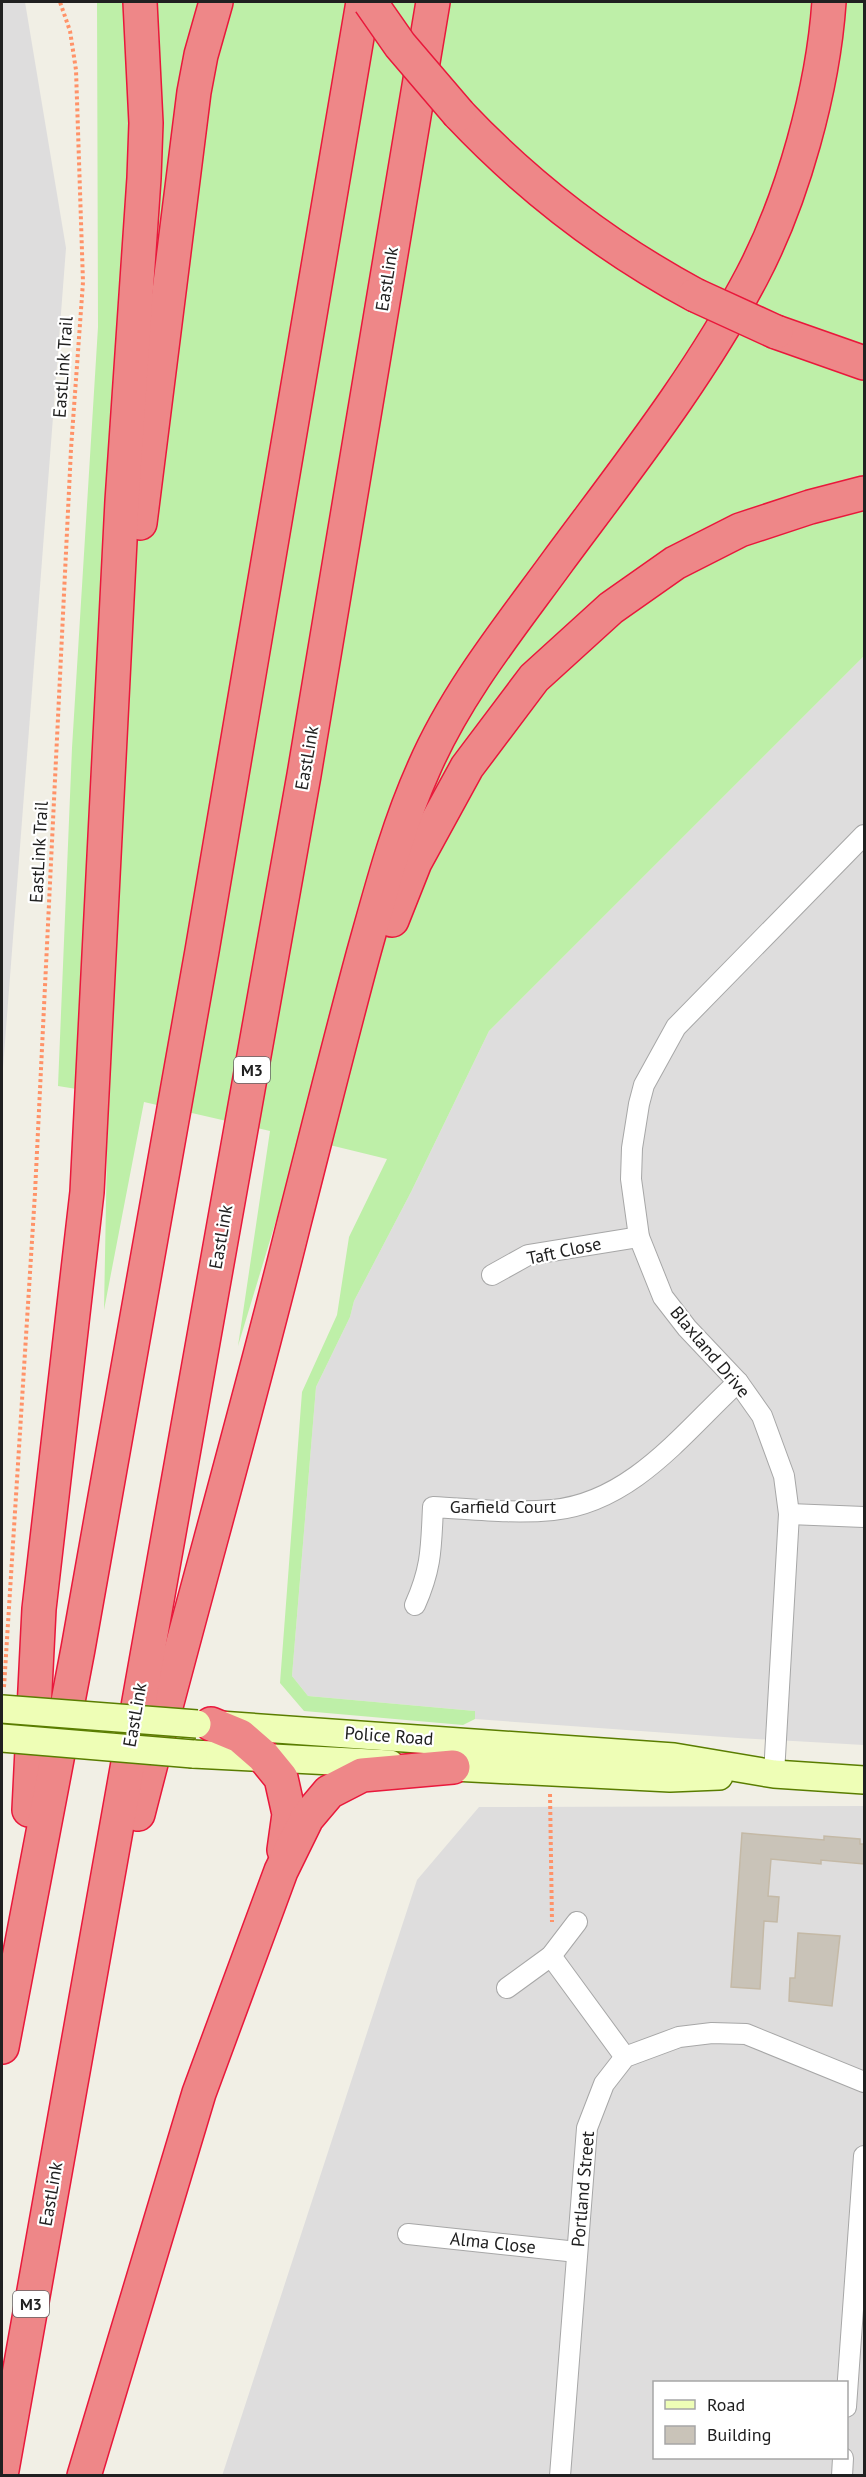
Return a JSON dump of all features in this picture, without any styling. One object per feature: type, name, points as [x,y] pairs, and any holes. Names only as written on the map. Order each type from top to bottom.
[{"type":"highway","points":[[22,1937],[39,1609],[87,1192],[122,501],[145,156],[145,81],[140,2]]},
{"type":"highway","points":[[105,852],[134,571],[194,92],[201,55],[216,2]]},
{"type":"highway","points":[[2,2047],[78,1650],[196,986],[363,2]]},
{"type":"highway","points":[[370,2],[400,45],[459,114],[486,142],[550,200],[626,254],[695,295],[776,332],[864,363]]},
{"type":"highway","name":"EastLink","points":[[2,2470],[172,1502],[300,798],[433,2]]},
{"type":"highway","points":[[62,2137],[167,1697],[293,1228],[330,1075],[395,838],[426,763],[471,681],[708,352],[754,272],[781,207],[805,134],[827,33],[829,2]]},
{"type":"highway","points":[[330,1075],[415,862],[467,767],[534,678],[611,608],[675,563],[740,530],[810,507],[864,493]]},
{"type":"highway","points":[[204,1724],[240,1736],[263,1756],[281,1778],[289,1814],[281,1871]]},
{"type":"highway","points":[[84,2475],[199,2093],[281,1871],[307,1818],[329,1792],[362,1775],[453,1767]]},
{"type":"main road","name":"Police Road","points":[[2,1702],[204,1724],[674,1757],[774,1774],[864,1780]]},
{"type":"main road","name":"Police Road","points":[[2,1738],[194,1754],[670,1778],[774,1774]]},
{"type":"street","name":"Blaxland Drive","points":[[774,1774],[789,1514],[784,1476],[762,1416],[738,1382],[687,1328],[663,1297],[639,1237],[631,1179],[632,1148],[644,1085],[676,1027],[864,836]]},
{"type":"street","name":"Taft Close","points":[[492,1275],[528,1255],[639,1237]]},
{"type":"street","name":"Garfield Court","points":[[415,1605],[425,1582],[430,1562],[433,1507],[554,1510],[595,1501],[617,1491],[640,1476],[738,1382]]},
{"type":"street","points":[[789,1514],[864,1517]]},
{"type":"street","points":[[507,1988],[552,1954],[577,1922]]},
{"type":"street","points":[[552,1954],[625,2057],[679,2037],[712,2033],[746,2034],[864,2082]]},
{"type":"street","name":"Portland Street","points":[[560,2475],[587,2128],[604,2084],[625,2057]]},
{"type":"street","points":[[848,2381],[864,2156]]},
{"type":"street","name":"Alma Close","points":[[408,2234],[577,2252]]},
{"type":"street","points":[[842,2475],[843,2459]]},
{"type":"path","name":"EastLink Trail","points":[[2,1702],[35,1193],[71,449],[83,282],[76,70],[70,31],[60,2]]},
{"type":"path","points":[[550,1772],[552,1954]]},
{"type":"shaded area","points":[[2,2],[25,2],[66,248],[2,1081]]},
{"type":"shaded area","points":[[864,656],[864,1745],[475,1719],[475,1711],[308,1696],[292,1676],[316,1387],[350,1317],[354,1301],[411,1192],[489,1031]]},
{"type":"shaded area","points":[[864,1806],[864,2475],[222,2476],[417,1880],[479,1807]]},
{"type":"green space","points":[[97,2],[864,2],[864,656],[489,1031],[411,1192],[354,1301],[350,1317],[316,1387],[292,1676],[308,1696],[475,1711],[475,1719],[463,1725],[304,1711],[280,1683],[302,1392],[337,1315],[349,1237],[387,1159],[301,1138],[238,1346],[270,1131],[144,1102],[104,1310],[108,1094],[58,1086],[72,748],[98,327]]},
{"type":"building","points":[[742,1833],[824,1840],[824,1836],[860,1839],[860,1844],[864,1844],[864,1864],[821,1860],[821,1864],[771,1859],[768,1896],[779,1897],[777,1922],[764,1921],[760,1989],[731,1987]]},
{"type":"building","points":[[798,1933],[840,1936],[832,2006],[789,2001],[790,1978],[795,1978]]}]
